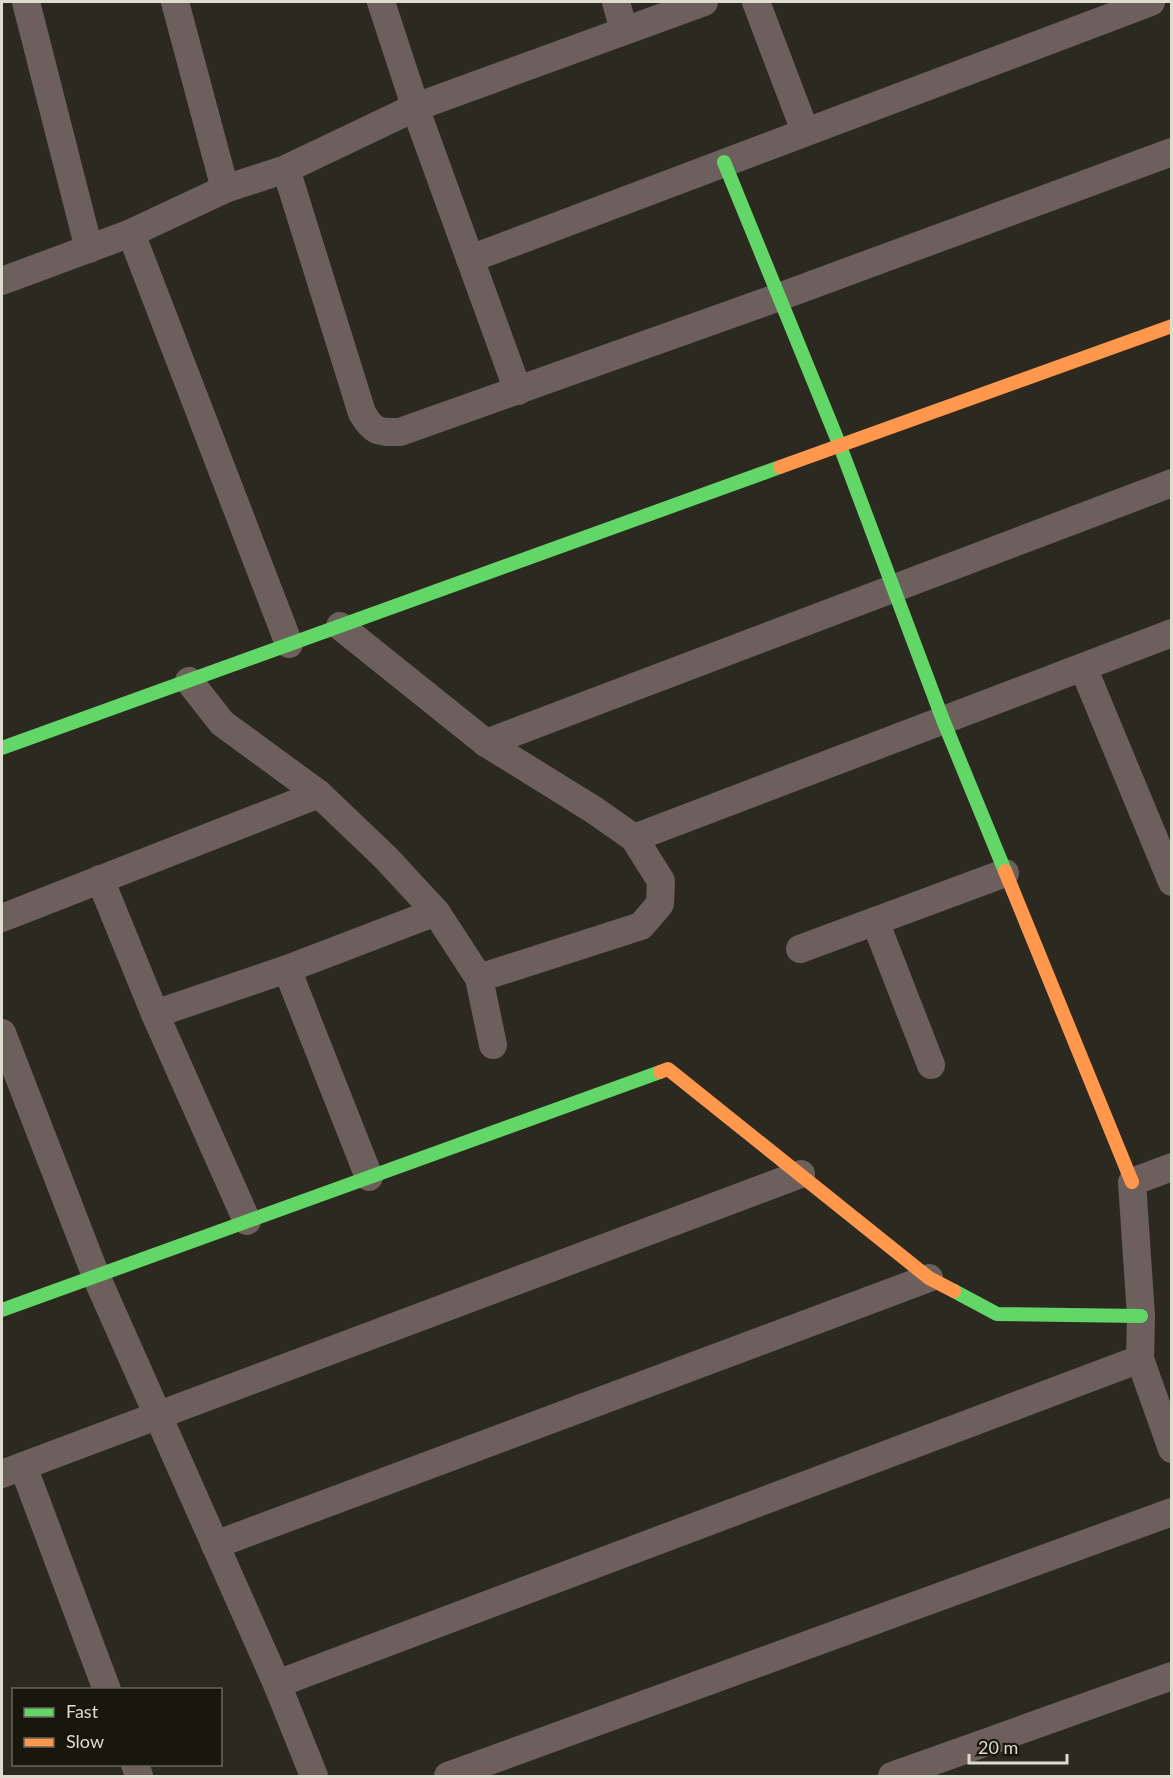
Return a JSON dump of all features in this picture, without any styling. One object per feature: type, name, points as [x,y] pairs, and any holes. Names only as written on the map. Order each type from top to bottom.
[{"type":"street","points":[[26,2],[89,249]]},
{"type":"street","points":[[175,2],[225,189]]},
{"type":"street","points":[[381,2],[416,107],[518,391]]},
{"type":"street","points":[[616,2],[624,31]]},
{"type":"street","points":[[2,281],[131,233],[225,189],[285,169],[416,107],[704,2]]},
{"type":"street","points":[[756,2],[805,131]]},
{"type":"street","points":[[470,259],[1151,2]]},
{"type":"street","points":[[285,169],[362,413],[369,426],[379,432],[400,432],[779,297],[1172,152]]},
{"type":"street","points":[[724,162],[840,446],[943,720],[1132,1182],[1141,1316],[1140,1359],[1172,1449]]},
{"type":"street","points":[[131,233],[289,645]]},
{"type":"street","points":[[2,748],[1172,326]]},
{"type":"street","points":[[486,743],[1172,483]]},
{"type":"street","points":[[340,626],[486,743],[594,810],[633,838],[662,881],[660,904],[641,926],[479,978]]},
{"type":"street","points":[[633,838],[1172,633]]},
{"type":"street","points":[[1083,666],[1172,882]]},
{"type":"street","points":[[189,681],[222,723],[319,795],[386,858],[436,912],[479,978],[493,1045]]},
{"type":"street","points":[[2,918],[319,795]]},
{"type":"street","points":[[800,949],[1005,873]]},
{"type":"street","points":[[100,879],[155,1014],[247,1221]]},
{"type":"street","points":[[155,1014],[287,969],[436,912]]},
{"type":"street","points":[[875,921],[931,1065]]},
{"type":"street","points":[[287,969],[369,1177]]},
{"type":"street","points":[[2,1033],[96,1276],[277,1684],[314,1776]]},
{"type":"street","points":[[2,1310],[668,1069],[929,1278],[997,1314],[1141,1316]]},
{"type":"street","points":[[1132,1182],[1172,1167]]},
{"type":"street","points":[[107,1688],[12,1470],[801,1174]]},
{"type":"street","points":[[215,1545],[929,1278]]},
{"type":"street","points":[[277,1684],[1140,1359]]},
{"type":"street","points":[[448,1776],[1172,1512]]},
{"type":"street","points":[[892,1776],[1172,1676]]},
{"type":"traffic: fast","points":[[724,162],[840,446],[943,720],[1005,871]]},
{"type":"traffic: fast","points":[[2,748],[780,467]]},
{"type":"traffic: fast","points":[[2,1310],[660,1072]]},
{"type":"traffic: fast","points":[[954,1291],[997,1314],[1141,1316]]},
{"type":"traffic: slow","points":[[780,467],[1172,326]]},
{"type":"traffic: slow","points":[[1005,871],[1132,1182]]},
{"type":"traffic: slow","points":[[660,1072],[668,1069],[929,1278],[954,1291]]}]
